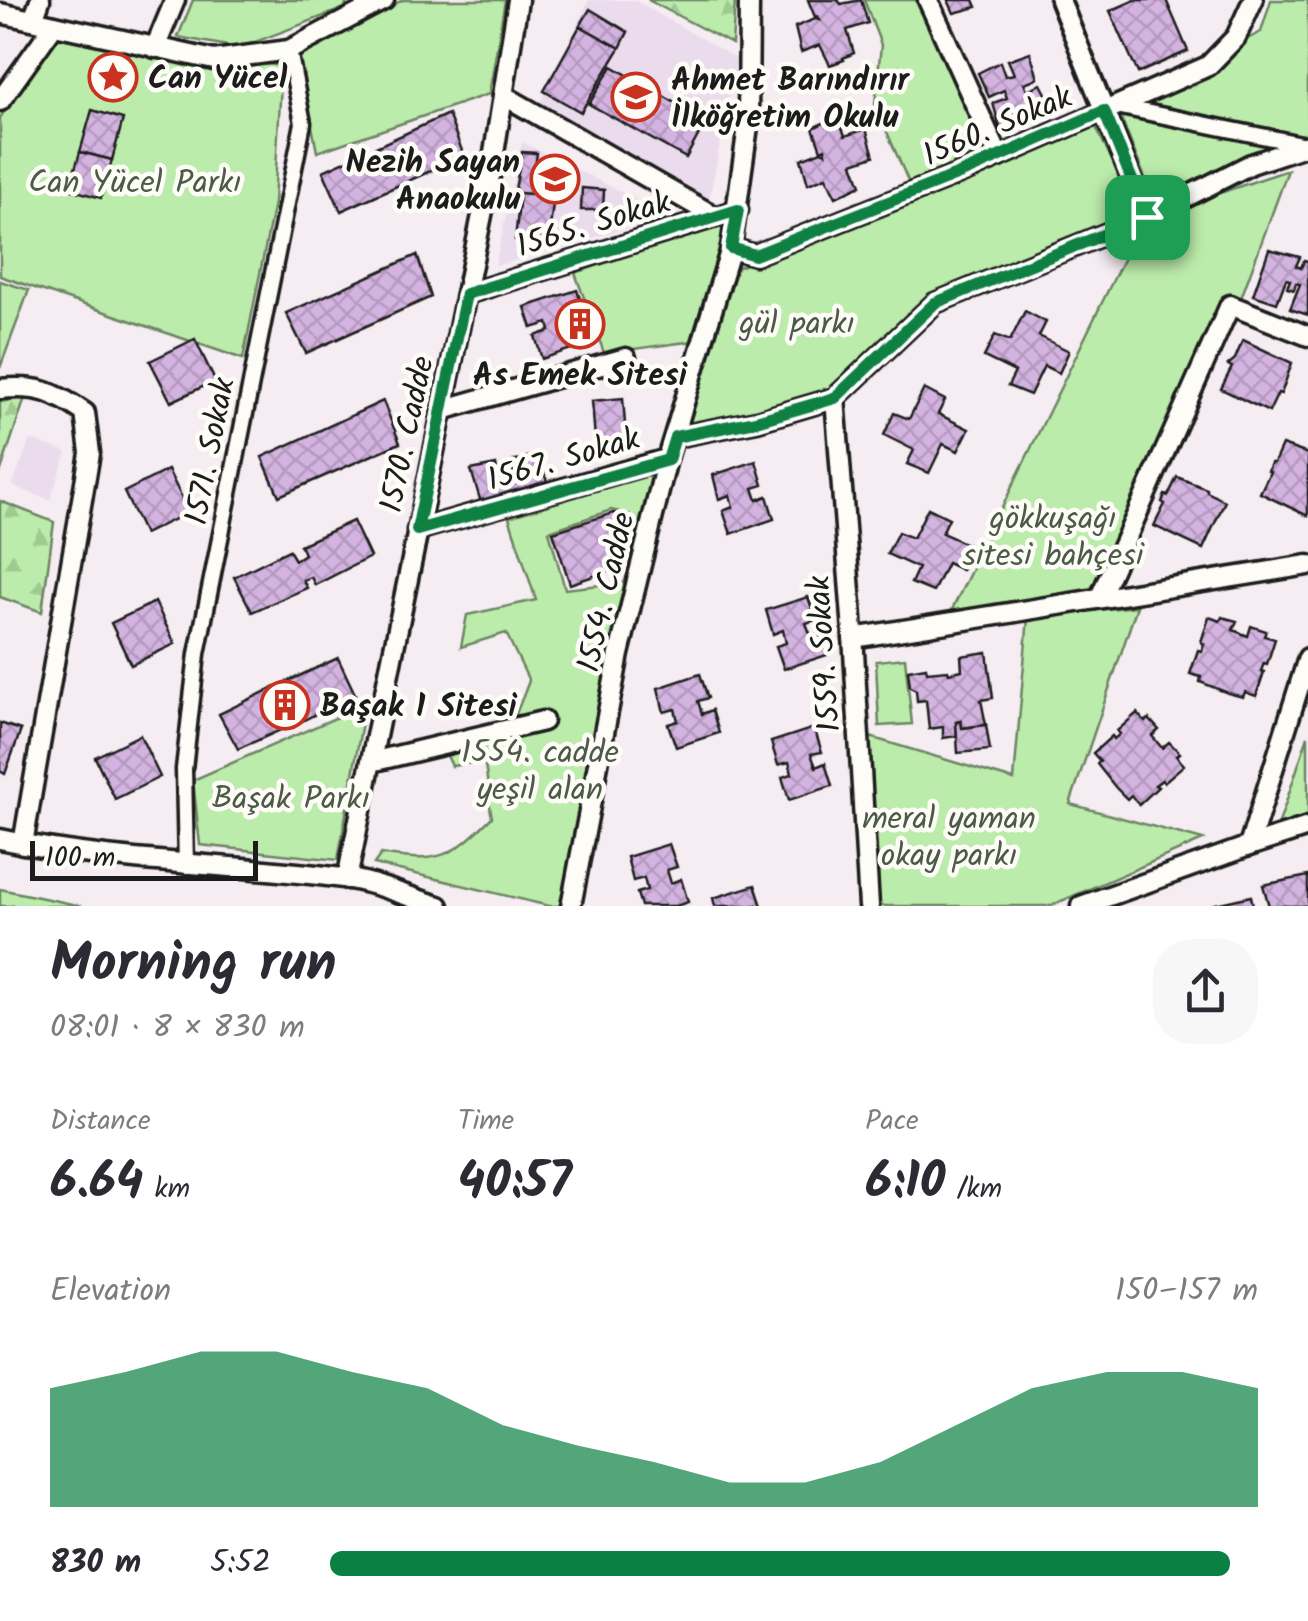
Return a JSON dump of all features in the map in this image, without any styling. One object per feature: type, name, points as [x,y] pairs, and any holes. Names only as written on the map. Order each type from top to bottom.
[{"type":"street","points":[[33,20],[40,0]]},
{"type":"street","points":[[155,48],[175,0]]},
{"type":"street","points":[[0,13],[214,60],[289,50],[353,8],[384,0]]},
{"type":"street","name":"1570. Cadde","points":[[347,878],[492,166],[518,0]]},
{"type":"street","name":"1554. Cadde","points":[[571,906],[619,654],[668,460],[731,248],[748,126],[748,0]]},
{"type":"street","points":[[928,0],[999,157]]},
{"type":"street","points":[[1060,0],[1110,108],[1147,217]]},
{"type":"street","name":"1560. Sokak","points":[[731,248],[755,255],[999,157],[1208,66],[1236,37],[1253,0]]},
{"type":"street","points":[[0,101],[54,25]]},
{"type":"street","name":"1571. Sokak","points":[[186,866],[184,770],[197,654],[303,123],[289,50]]},
{"type":"street","points":[[503,95],[716,217]]},
{"type":"street","points":[[1110,108],[1307,145]]},
{"type":"street","points":[[675,437],[756,421],[835,398],[935,303],[1147,217],[1251,164],[1307,145]]},
{"type":"street","name":"1565. Sokak","points":[[466,294],[738,210]]},
{"type":"street","points":[[1100,597],[1230,305],[1308,336]]},
{"type":"street","points":[[442,410],[626,358]]},
{"type":"street","points":[[0,389],[24,387],[58,394],[86,413],[90,453],[23,844]]},
{"type":"street","name":"1559. Sokak","points":[[835,398],[868,906]]},
{"type":"street","name":"1567. Sokak","points":[[417,530],[668,460]]},
{"type":"street","points":[[853,638],[1308,565]]},
{"type":"street","points":[[1249,846],[1308,658]]},
{"type":"street","points":[[371,762],[544,721]]},
{"type":"street","points":[[1082,906],[1308,827]]},
{"type":"street","points":[[0,839],[186,866],[347,878],[439,906]]},
{"type":"shaded area","name":"Ahmet Barındırır İlköğretim Okulu","points":[[589,0],[634,0],[737,59],[709,200],[540,103]]},
{"type":"shaded area","name":"Nezih Sayan Anaokulu","points":[[522,142],[669,216],[495,266]]},
{"type":"shaded area","points":[[30,439],[67,452],[50,500],[12,486]]},
{"type":"green space","points":[[193,0],[347,0],[345,8],[239,48],[178,37]]},
{"type":"green space","points":[[403,0],[505,0],[489,94],[317,152],[298,53]]},
{"type":"green space","points":[[648,0],[735,0],[732,44]]},
{"type":"green space","points":[[864,0],[923,0],[986,151],[909,183],[875,104],[881,45]]},
{"type":"green space","points":[[1271,0],[1308,0],[1308,135],[1154,200],[1116,106],[1261,32]]},
{"type":"green space","name":"Can Yücel Parkı","points":[[53,35],[282,66],[274,203],[243,359],[0,276],[0,118]]},
{"type":"green space","name":"gül parkı","points":[[1094,123],[1138,214],[979,278],[909,312],[821,402],[685,425],[736,268]]},
{"type":"green space","name":"gökkuşağı sitesi bahçesi","points":[[1288,170],[1240,301],[1226,300],[1094,589],[948,618],[1135,235],[1220,193]]},
{"type":"green space","points":[[731,221],[694,341],[604,353],[575,273]]},
{"type":"green space","points":[[0,281],[29,290],[0,368]]},
{"type":"green space","points":[[25,398],[0,473],[0,402]]},
{"type":"green space","name":"1554. cadde yeşil alan","points":[[654,473],[640,529],[630,526],[629,514],[611,510],[549,531],[565,589],[627,582],[562,906],[374,864],[381,854],[417,858],[443,855],[466,841],[492,817],[484,761],[452,766],[442,745],[510,729],[529,681],[506,633],[461,647],[467,615],[536,600],[509,517]]},
{"type":"green space","points":[[0,501],[54,522],[42,612],[0,597]]},
{"type":"green space","name":"meral yaman okay parkı","points":[[1137,606],[1070,804],[1203,840],[1050,906],[878,906],[870,737],[1014,780],[1028,617]]},
{"type":"green space","points":[[905,658],[912,724],[879,726],[876,661]]},
{"type":"green space","name":"Başak Parkı","points":[[365,705],[338,860],[200,845],[193,780]]},
{"type":"green space","points":[[1308,736],[1308,817],[1278,826]]},
{"type":"green space","points":[[0,889],[82,906],[0,906]]},
{"type":"building","points":[[808,0],[838,0],[841,4],[861,0],[868,23],[847,30],[854,53],[830,65],[820,45],[801,52],[795,27],[820,20]]},
{"type":"building","points":[[948,0],[974,0],[977,7],[954,13]]},
{"type":"building","points":[[1135,0],[1166,0],[1188,51],[1138,73],[1110,11]]},
{"type":"building","points":[[590,9],[628,32],[620,48],[580,26]]},
{"type":"building","points":[[580,26],[620,48],[581,112],[544,91]]},
{"type":"building","points":[[1030,52],[1038,78],[1024,83],[1027,90],[1041,84],[1053,107],[1031,117],[1025,105],[1018,108],[1023,121],[1000,128],[993,103],[1007,98],[1004,90],[989,97],[978,73],[1000,62],[1005,76],[1014,74],[1008,60]]},
{"type":"building","points":[[612,66],[706,121],[686,158],[589,104]]},
{"type":"building","points":[[92,110],[123,119],[112,160],[80,152]]},
{"type":"building","points":[[448,114],[464,156],[341,211],[323,171]]},
{"type":"building","points":[[838,116],[845,136],[866,129],[874,156],[853,163],[861,185],[836,197],[826,177],[808,184],[801,159],[821,151],[826,153],[825,148],[821,150],[813,128]]},
{"type":"building","points":[[80,152],[112,160],[101,198],[69,189]]},
{"type":"building","points":[[522,152],[537,153],[537,194],[514,195]]},
{"type":"building","points":[[582,188],[604,190],[603,210],[581,210]]},
{"type":"building","points":[[520,193],[554,196],[548,244],[515,240]]},
{"type":"building","points":[[1269,249],[1300,257],[1296,266],[1301,268],[1304,260],[1308,261],[1308,315],[1290,309],[1300,284],[1296,283],[1294,290],[1287,288],[1290,280],[1286,279],[1277,303],[1253,295]]},
{"type":"building","points":[[417,255],[431,297],[306,353],[286,313]]},
{"type":"building","name":"As Emek Sitesi","points":[[577,290],[584,311],[564,317],[567,325],[587,318],[595,341],[542,359],[535,336],[550,331],[548,323],[532,328],[525,307]]},
{"type":"building","points":[[1025,311],[1046,322],[1039,336],[1069,351],[1059,373],[1044,366],[1030,395],[1008,386],[1015,372],[984,357],[995,335],[1010,341]]},
{"type":"building","points":[[195,339],[215,381],[171,402],[150,361]]},
{"type":"building","points":[[1243,340],[1292,363],[1281,394],[1278,393],[1269,412],[1221,389],[1232,367],[1228,365]]},
{"type":"building","points":[[924,389],[945,400],[938,414],[969,429],[958,451],[943,444],[929,473],[907,464],[914,450],[884,435],[894,413],[909,419]]},
{"type":"building","points":[[623,398],[627,450],[596,452],[592,401]]},
{"type":"building","points":[[383,401],[400,443],[279,496],[262,457]]},
{"type":"building","points":[[1282,445],[1308,454],[1308,516],[1260,493]]},
{"type":"building","points":[[537,454],[550,489],[483,509],[471,470],[496,465],[498,477],[514,473],[511,462]]},
{"type":"building","points":[[756,461],[763,485],[753,488],[757,500],[767,496],[774,519],[731,534],[723,511],[733,507],[730,495],[719,499],[713,475]]},
{"type":"building","points":[[168,470],[189,512],[144,534],[124,492]]},
{"type":"building","points":[[1177,477],[1225,501],[1203,549],[1154,526],[1165,504],[1165,495],[1168,496]]},
{"type":"building","points":[[928,508],[949,518],[942,533],[973,547],[962,570],[947,563],[933,592],[911,583],[918,568],[887,554],[898,532],[913,538]]},
{"type":"building","points":[[613,513],[622,516],[624,524],[615,569],[570,584],[553,532]]},
{"type":"building","name":"Başak 1 Sitesi","points":[[353,521],[370,557],[315,585],[311,577],[303,580],[307,588],[252,612],[234,577],[289,550],[295,560],[304,554],[300,545]]},
{"type":"building","points":[[808,597],[816,620],[806,623],[811,636],[820,632],[827,655],[784,669],[776,646],[786,643],[783,630],[773,634],[766,610]]},
{"type":"building","points":[[155,602],[175,644],[131,665],[111,623]]},
{"type":"building","points":[[1209,617],[1237,621],[1233,630],[1248,636],[1251,626],[1275,639],[1261,671],[1264,672],[1256,696],[1228,693],[1190,674],[1198,650],[1202,651]]},
{"type":"building","points":[[987,652],[993,698],[981,700],[986,725],[962,728],[961,721],[956,722],[957,736],[943,738],[943,727],[929,729],[926,700],[917,701],[908,670],[926,667],[927,672],[949,673],[962,670],[961,656]]},
{"type":"building","name":"Başak 1 Sitesi","points":[[338,658],[355,694],[300,722],[297,714],[288,717],[292,725],[238,749],[219,714],[275,687],[280,696],[289,691],[286,682]]},
{"type":"building","points":[[700,674],[708,698],[698,701],[702,714],[712,710],[719,733],[676,747],[668,724],[678,721],[675,709],[664,712],[658,688]]},
{"type":"building","points":[[1137,713],[1159,730],[1152,736],[1162,748],[1169,742],[1180,753],[1176,756],[1184,765],[1155,785],[1158,787],[1139,805],[1131,795],[1127,799],[1116,788],[1093,753],[1120,734],[1117,731]]},
{"type":"building","points":[[961,721],[962,728],[986,725],[990,750],[958,753],[956,722]]},
{"type":"building","points":[[0,723],[21,730],[5,774],[0,771]]},
{"type":"building","points":[[814,728],[822,752],[811,754],[816,767],[825,763],[832,786],[789,800],[782,777],[792,774],[789,762],[778,765],[771,742]]},
{"type":"building","points":[[140,735],[160,777],[115,799],[95,757]]},
{"type":"building","points":[[669,844],[677,867],[667,870],[671,883],[681,879],[688,902],[641,906],[637,893],[647,890],[644,878],[633,881],[627,857]]},
{"type":"building","points":[[1308,876],[1308,906],[1269,906],[1263,885]]},
{"type":"building","points":[[755,885],[762,906],[715,906],[713,898]]},
{"type":"building","points":[[1251,896],[1253,906],[1211,905]]},
{"type":"place","name":"Can Yücel","points":[[113,77]]},
{"type":"place","name":"Ahmet Barındırır İlköğretim Okulu","points":[[636,97]]},
{"type":"place","name":"Nezih Sayan Anaokulu","points":[[555,179]]},
{"type":"place","name":"As Emek Sitesi","points":[[580,324]]},
{"type":"place","name":"Başak 1 Sitesi","points":[[285,705]]},
{"type":"route","points":[[1104,111],[1147,217],[935,303],[835,398],[756,421],[675,437],[668,460],[417,530],[466,294],[738,210],[731,248],[755,255],[1104,111]]}]
